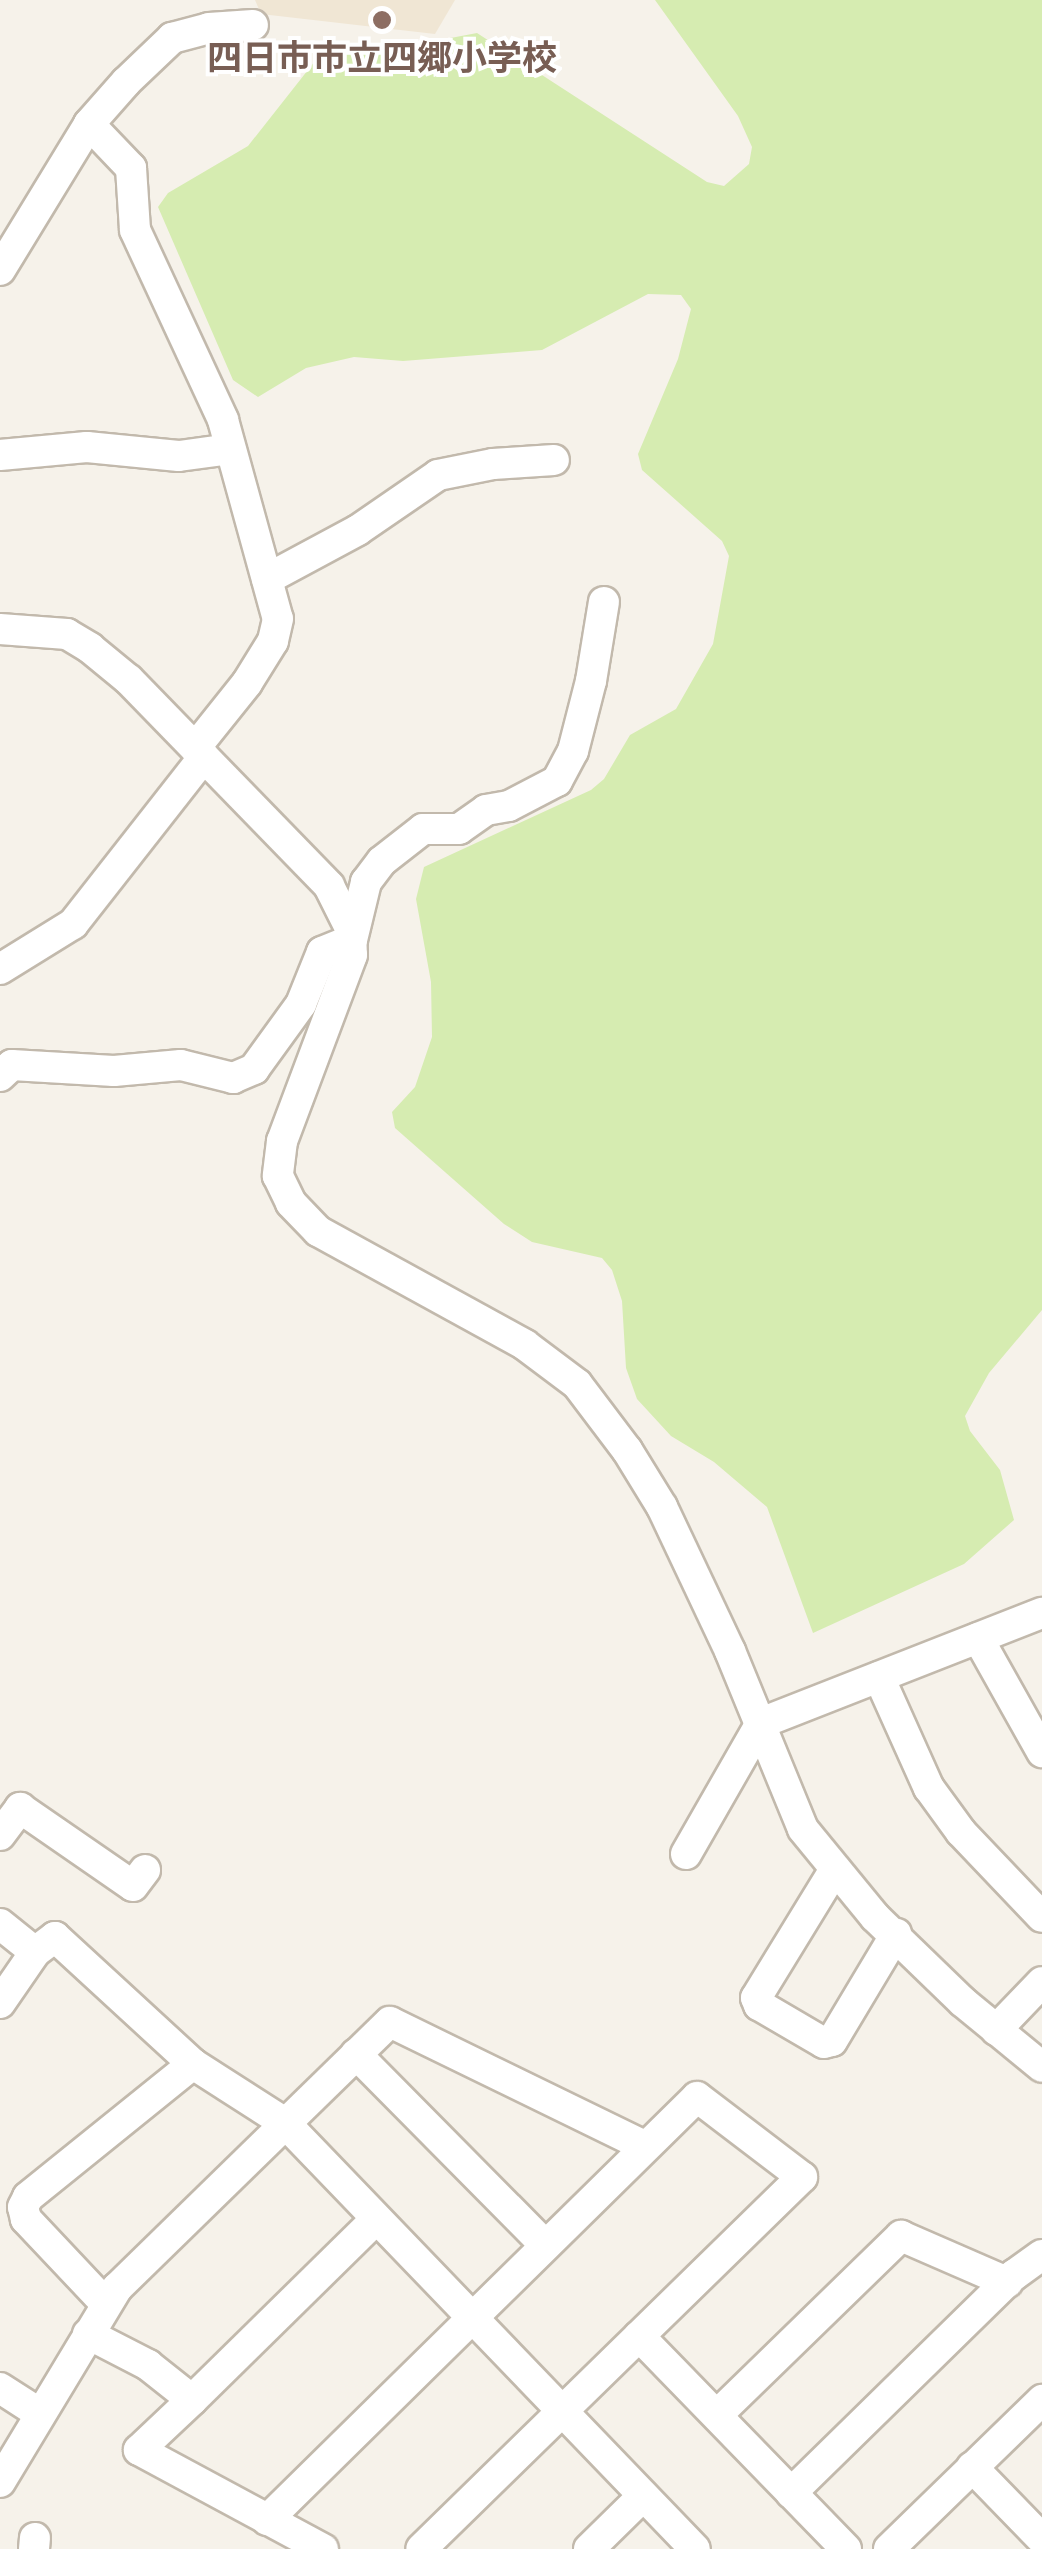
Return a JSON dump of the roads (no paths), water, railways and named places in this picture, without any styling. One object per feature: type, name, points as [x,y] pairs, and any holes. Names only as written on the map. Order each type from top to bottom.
[{"type":"street","points":[[0,270],[89,124],[172,38],[209,28],[253,25]]},
{"type":"street","points":[[0,969],[73,924],[200,753],[273,641],[278,619],[222,420],[135,230],[131,168],[89,124]]},
{"type":"street","points":[[0,455],[86,447],[179,456],[230,449]]},
{"type":"street","points":[[267,580],[358,530],[438,475],[493,464],[554,460]]},
{"type":"street","points":[[604,602],[587,698],[573,751],[557,781],[509,806],[486,810],[459,829],[423,830],[406,839],[366,882],[346,981],[282,1141],[278,1176],[291,1202],[318,1231],[525,1345],[577,1384],[628,1450],[662,1507],[761,1723],[803,1830],[875,1917],[996,2030],[1042,2067]]},
{"type":"street","points":[[0,629],[66,634],[130,680],[329,886],[352,940]]},
{"type":"street","points":[[4,1064],[114,1071],[181,1065],[233,1078],[254,1069],[301,1004],[322,952],[352,940]]},
{"type":"street","points":[[686,1854],[761,1723],[1042,1613]]},
{"type":"street","points":[[978,1638],[1042,1752]]},
{"type":"street","points":[[878,1677],[929,1788],[961,1832],[1042,1917]]},
{"type":"street","points":[[0,1835],[20,1808],[134,1886],[145,1870]]},
{"type":"street","points":[[835,1869],[756,1998],[758,2005],[824,2043],[832,2041],[896,1934]]},
{"type":"street","points":[[0,1924],[35,1952]]},
{"type":"street","points":[[0,2003],[35,1952],[55,1937],[193,2064],[285,2124],[695,2549]]},
{"type":"street","points":[[996,2030],[1042,1982]]},
{"type":"street","points":[[0,2482],[106,2304],[390,2022],[644,2146]]},
{"type":"street","points":[[356,2054],[544,2244]]},
{"type":"street","points":[[106,2304],[26,2219],[23,2207],[28,2197],[193,2064]]},
{"type":"street","points":[[267,2520],[697,2097],[802,2176],[421,2549]]},
{"type":"street","points":[[323,2549],[139,2450],[376,2219]]},
{"type":"street","points":[[717,2415],[901,2236],[1007,2282]]},
{"type":"street","points":[[792,2493],[1007,2282],[1042,2255]]},
{"type":"street","points":[[88,2334],[148,2365],[192,2400]]},
{"type":"street","points":[[639,2336],[846,2549]]},
{"type":"street","points":[[0,2388],[40,2413]]},
{"type":"street","points":[[890,2549],[1042,2400]]},
{"type":"street","points":[[972,2467],[1042,2539]]},
{"type":"street","points":[[589,2549],[643,2496]]},
{"type":"place","name":"四日市市立四郷小学校","points":[[382,20]]}]
